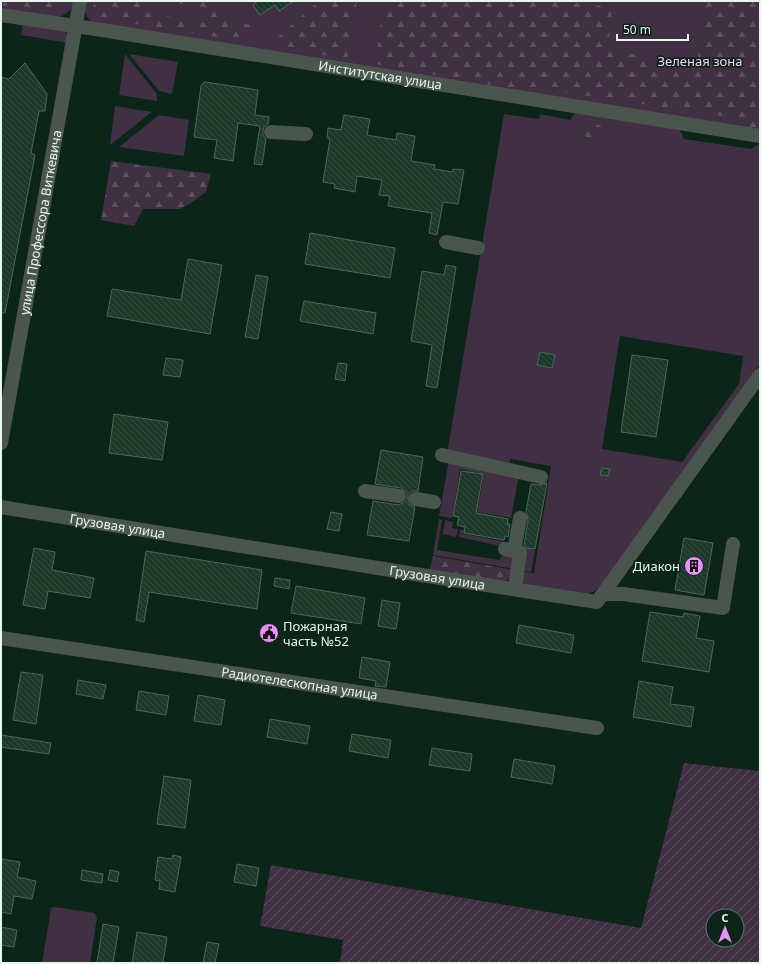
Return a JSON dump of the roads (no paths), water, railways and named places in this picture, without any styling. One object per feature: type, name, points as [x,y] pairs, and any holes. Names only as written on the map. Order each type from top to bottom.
[{"type":"street","name":"улица Профессора Виткевича","points":[[1,443],[80,1]]},
{"type":"street","name":"Институтская улица","points":[[1,15],[760,136]]},
{"type":"street","points":[[271,132],[306,134]]},
{"type":"street","points":[[446,242],[478,248]]},
{"type":"street","points":[[604,594],[760,375]]},
{"type":"street","points":[[442,455],[526,476],[541,477]]},
{"type":"street","points":[[364,491],[400,496]]},
{"type":"street","points":[[416,499],[434,502]]},
{"type":"street","name":"Грузовая улица","points":[[1,507],[597,602],[604,594]]},
{"type":"street","points":[[515,589],[520,552],[509,550],[520,518]]},
{"type":"street","points":[[604,594],[623,594],[723,608],[733,544]]},
{"type":"street","name":"Радиотелескопная улица","points":[[1,638],[597,728]]},
{"type":"place","name":"Диакон","points":[[694,566]]},
{"type":"place","name":"Пожарная часть №52","points":[[269,633]]},
{"type":"park label","name":"Зеленая зона","points":[[700,61]]}]
